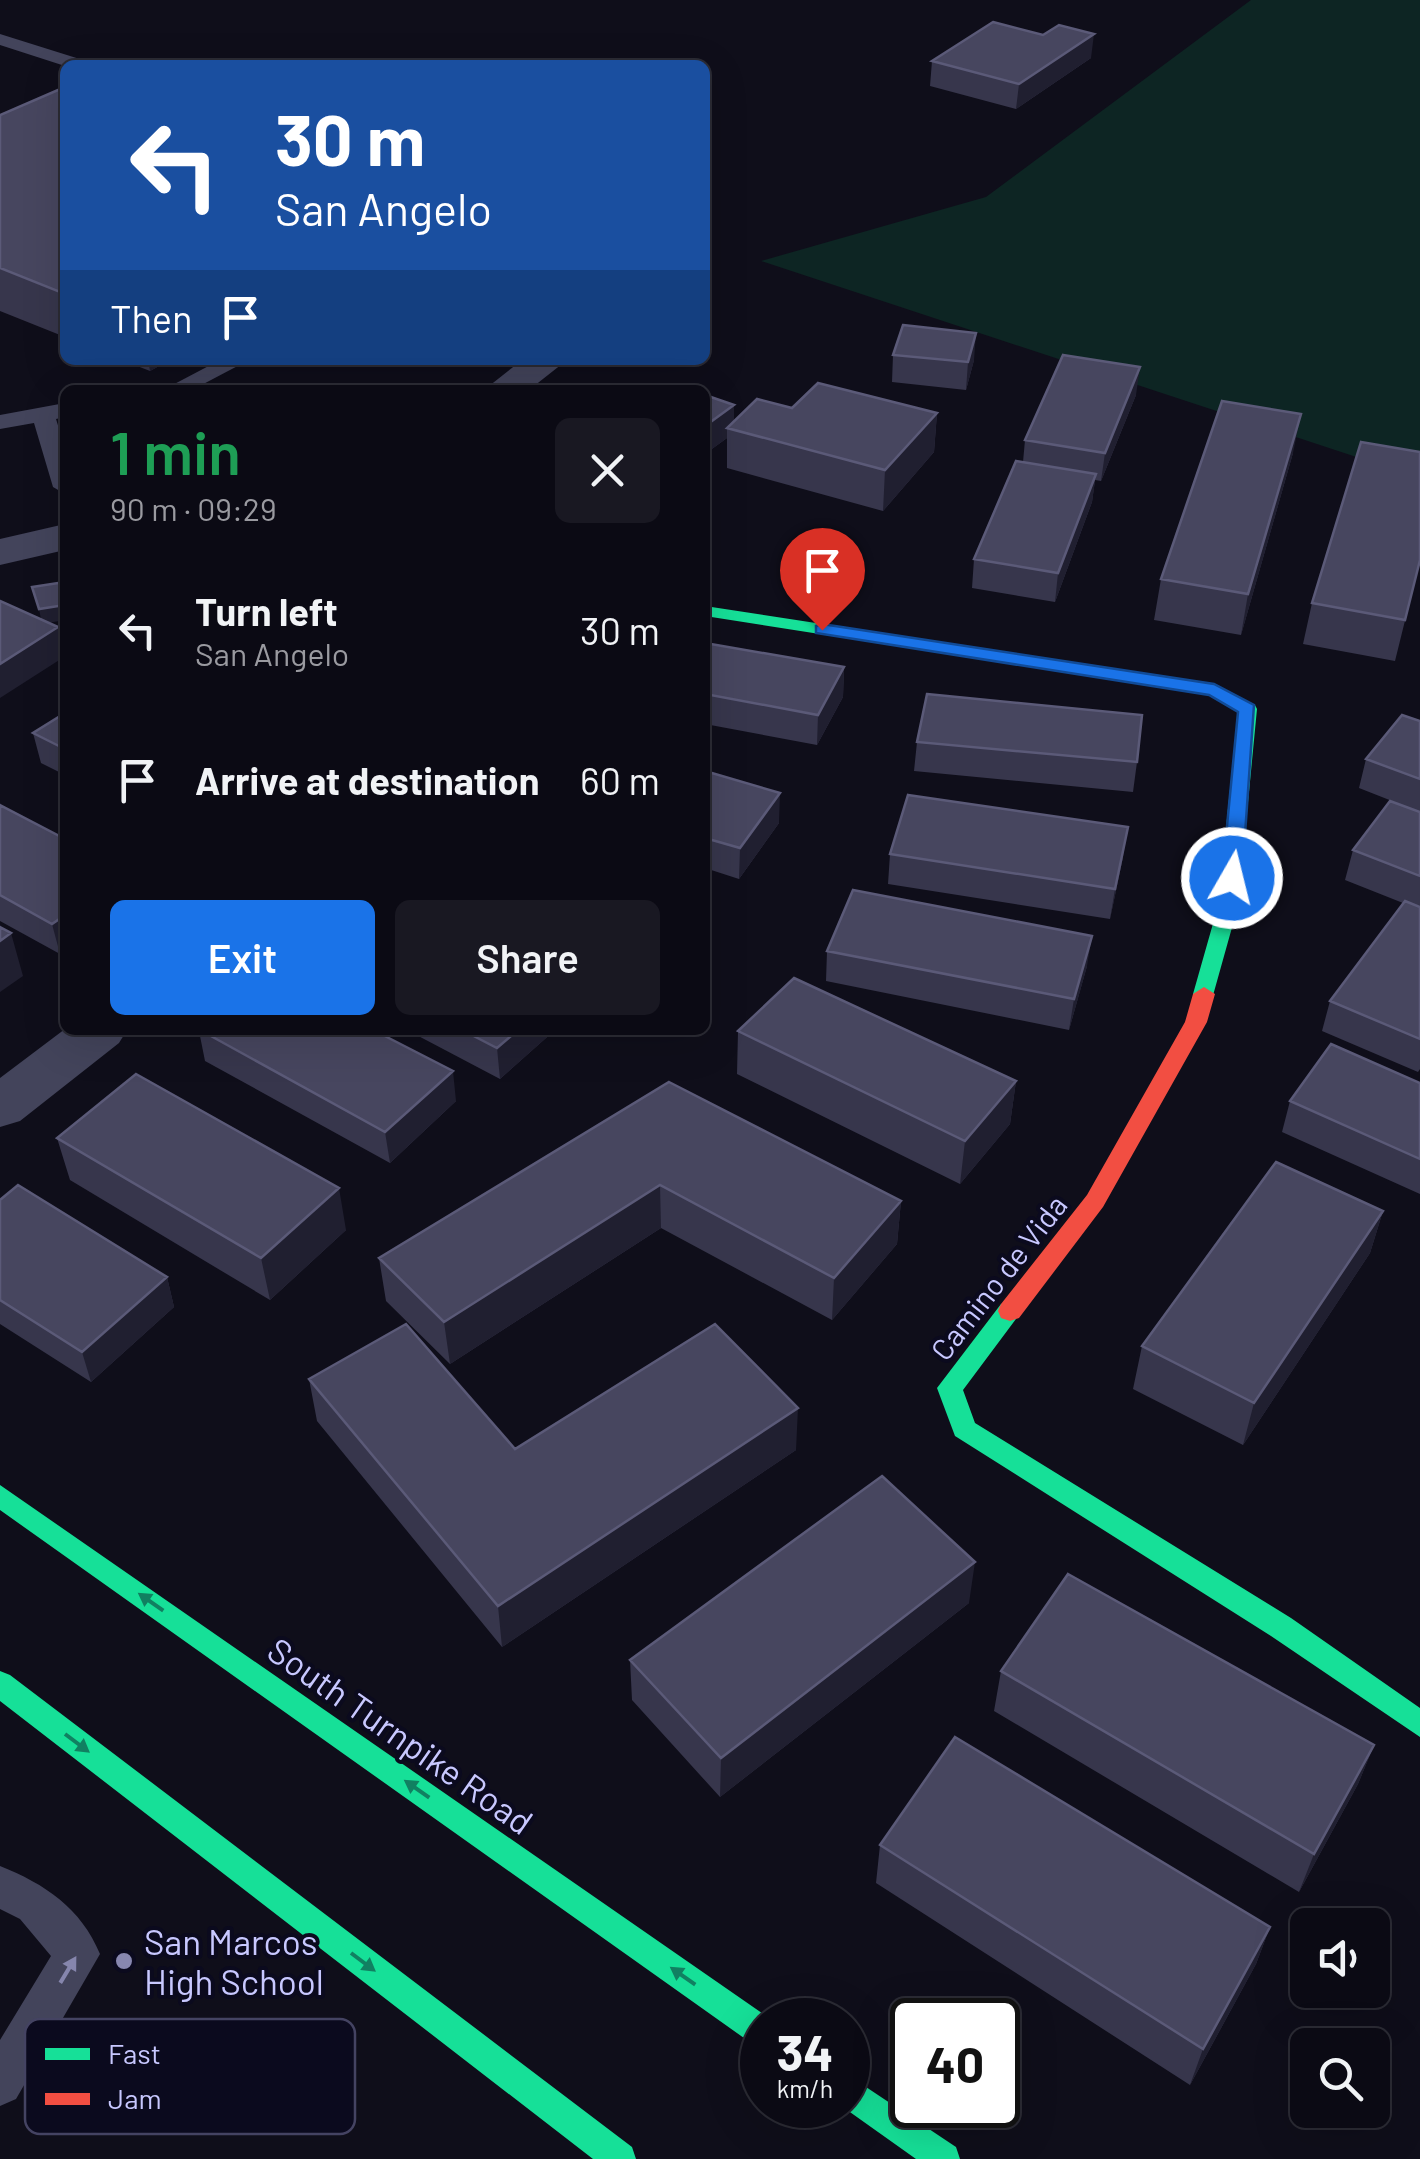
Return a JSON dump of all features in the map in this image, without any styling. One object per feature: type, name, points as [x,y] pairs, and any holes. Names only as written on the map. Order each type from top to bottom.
[{"type":"street","points":[[510,385],[540,365]]},
{"type":"street","points":[[0,552],[60,538]]},
{"type":"street","name":"Camino de Vida","points":[[710,612],[1214,690],[1248,709],[1240,821],[1228,906],[1196,1022],[1095,1200],[950,1388],[964,1429],[1281,1627],[1420,1724]]},
{"type":"street","points":[[0,1107],[94,1035]]},
{"type":"street","name":"South Turnpike Road","points":[[0,1496],[740,2017]]},
{"type":"street","points":[[0,1684],[620,2159]]},
{"type":"street","points":[[870,2107],[944,2159]]},
{"type":"lane","points":[[0,39],[65,60]]},
{"type":"lane","points":[[185,385],[227,365]]},
{"type":"lane","points":[[0,422],[54,412],[60,453]]},
{"type":"lane","points":[[0,1888],[36,1904],[78,1954],[39,2019]]},
{"type":"lane","points":[[0,2083],[25,2042]]},
{"type":"green space","points":[[1251,0],[1420,0],[1420,478],[761,261],[986,197]]},
{"type":"building","points":[[993,22],[1043,35],[1059,25],[1094,34],[1019,84],[932,61]]},
{"type":"building","points":[[60,89],[60,292],[0,268],[0,115]]},
{"type":"building","points":[[903,325],[976,333],[968,362],[893,355]]},
{"type":"building","points":[[1063,355],[1140,367],[1105,453],[1025,440]]},
{"type":"building","points":[[818,383],[937,413],[885,470],[727,428],[757,399],[792,408]]},
{"type":"building","points":[[710,397],[734,405],[710,422]]},
{"type":"building","points":[[1222,401],[1301,414],[1248,594],[1161,579]]},
{"type":"building","points":[[1361,442],[1420,452],[1420,560],[1405,620],[1312,603]]},
{"type":"building","points":[[1016,461],[1096,474],[1058,573],[974,559]]},
{"type":"building","points":[[60,583],[60,606],[39,609],[32,587]]},
{"type":"building","points":[[0,601],[58,627],[0,664]]},
{"type":"building","points":[[710,644],[844,667],[818,715],[710,695]]},
{"type":"building","points":[[927,694],[1142,715],[1137,762],[917,742]]},
{"type":"building","points":[[1402,715],[1420,721],[1420,779],[1366,759]]},
{"type":"building","points":[[60,716],[60,746],[33,733]]},
{"type":"building","points":[[710,772],[780,793],[740,848],[710,839]]},
{"type":"building","points":[[908,795],[1128,827],[1115,889],[890,854]]},
{"type":"building","points":[[1390,801],[1420,812],[1420,876],[1353,850]]},
{"type":"building","points":[[0,805],[60,836],[60,918],[52,924],[0,895]]},
{"type":"building","points":[[853,890],[1092,936],[1074,999],[827,951]]},
{"type":"building","points":[[1405,901],[1420,907],[1420,1039],[1330,1001]]},
{"type":"building","points":[[0,927],[11,933],[0,941]]},
{"type":"building","points":[[794,978],[1016,1081],[965,1141],[738,1031]]},
{"type":"building","points":[[209,1035],[383,1035],[453,1071],[385,1132]]},
{"type":"building","points":[[472,1035],[512,1035],[497,1048]]},
{"type":"building","points":[[1331,1044],[1420,1083],[1420,1159],[1290,1101]]},
{"type":"building","points":[[136,1074],[339,1188],[261,1258],[57,1138]]},
{"type":"building","points":[[669,1082],[901,1201],[834,1278],[660,1185],[444,1322],[379,1258]]},
{"type":"building","points":[[1276,1162],[1383,1211],[1254,1403],[1142,1346]]},
{"type":"building","points":[[18,1185],[167,1277],[82,1352],[0,1300],[0,1200]]},
{"type":"building","points":[[406,1324],[515,1449],[715,1324],[798,1408],[498,1606],[309,1379]]},
{"type":"building","points":[[882,1476],[975,1562],[721,1758],[630,1660]]},
{"type":"building","points":[[1068,1574],[1374,1745],[1314,1854],[1001,1671]]},
{"type":"building","points":[[955,1737],[1270,1927],[1203,2049],[880,1845]]},
{"type":"traffic: fast","points":[[710,612],[1214,690],[1248,709],[1228,906],[1204,994]]},
{"type":"traffic: fast","points":[[1010,1311],[950,1388],[964,1429],[1281,1627],[1420,1724]]},
{"type":"traffic: fast","points":[[0,1496],[740,2017]]},
{"type":"traffic: fast","points":[[0,1684],[620,2159]]},
{"type":"traffic: fast","points":[[870,2107],[944,2159]]},
{"type":"traffic: jam","points":[[1010,1311],[1095,1201],[1196,1022],[1204,994]]},
{"type":"place","name":"San Marcos High School","points":[[124,1961]]},
{"type":"route","points":[[822,630],[1214,690],[1248,709],[1232,878]]}]
